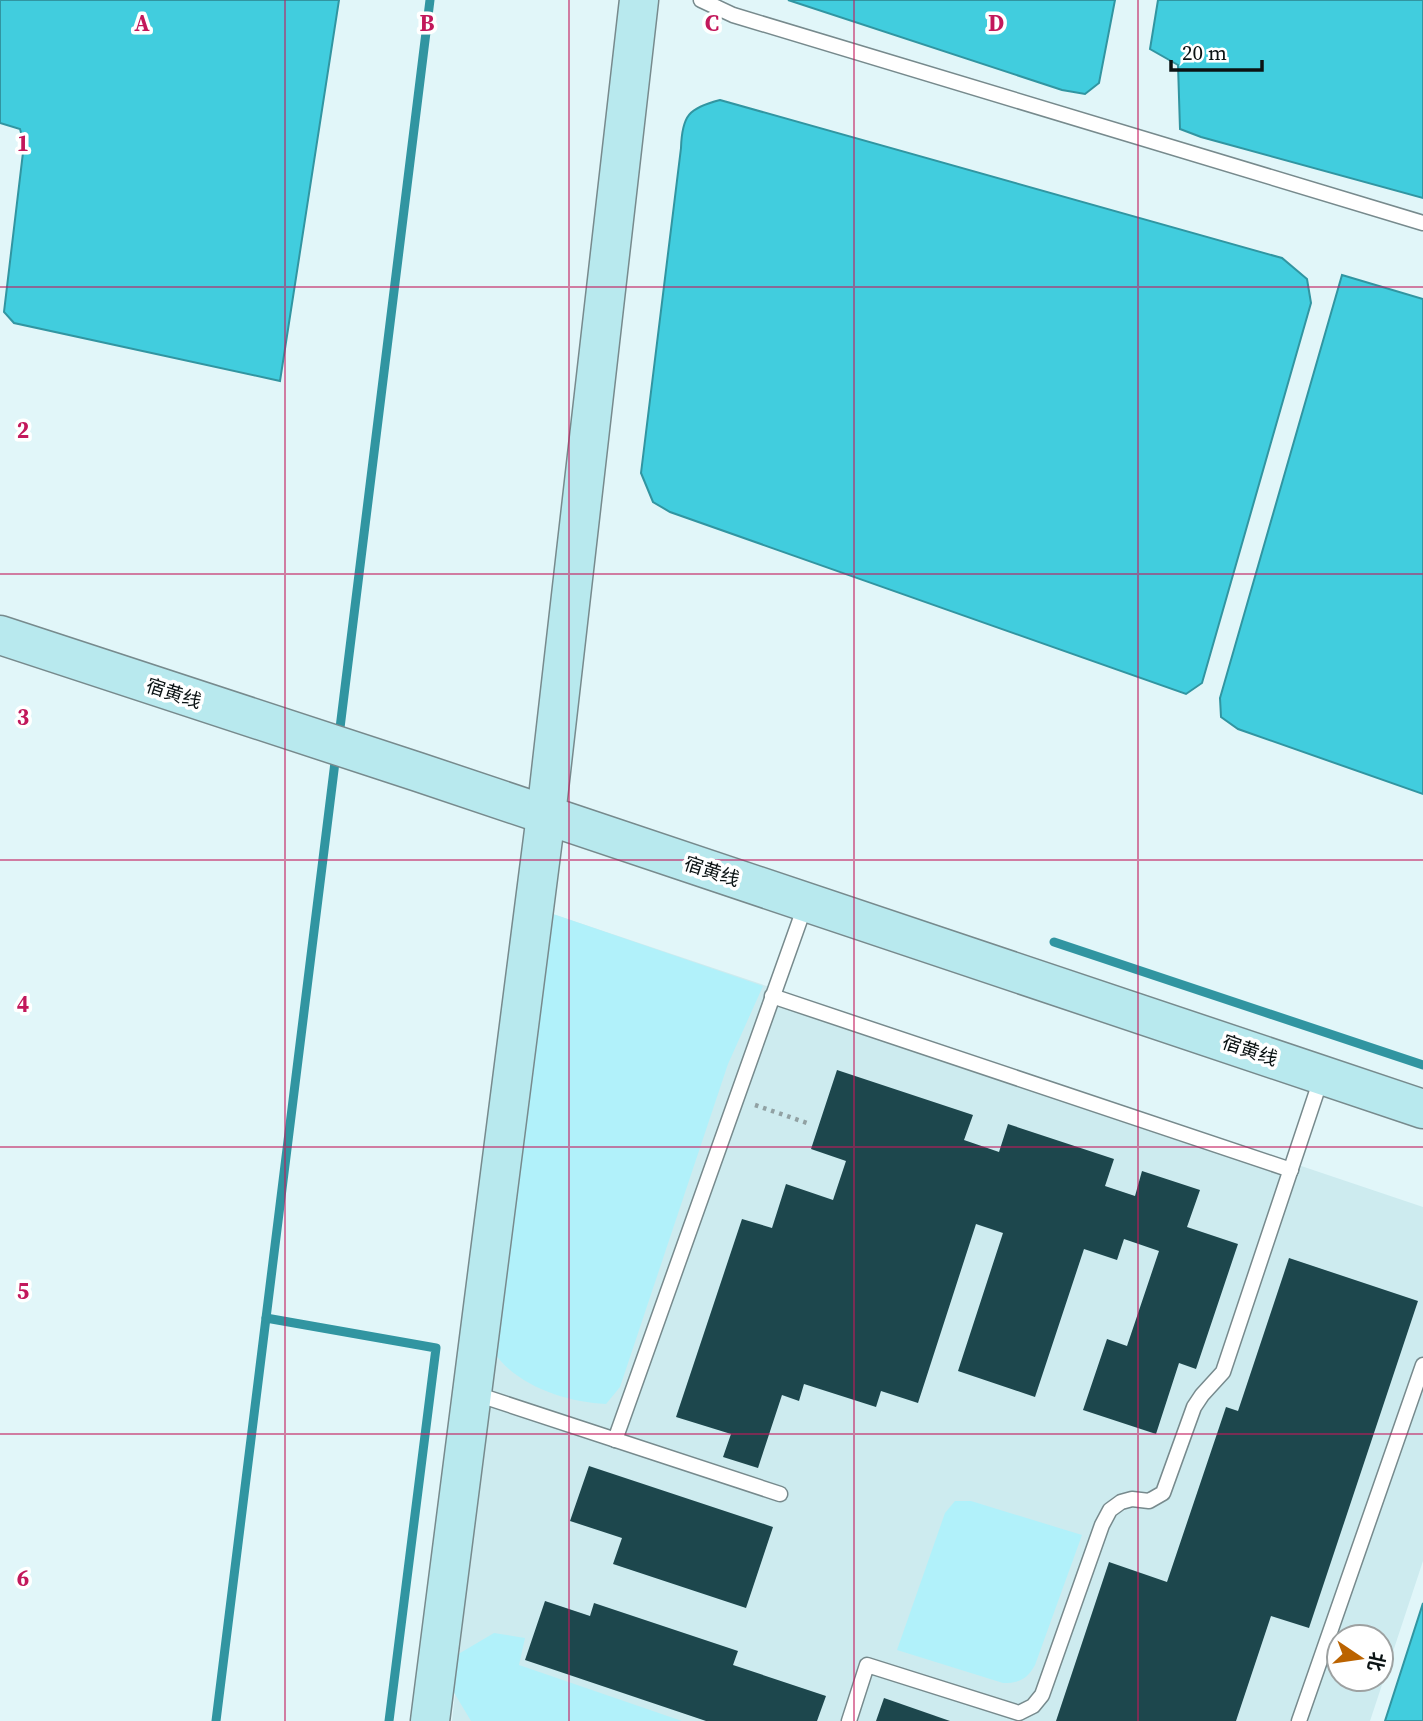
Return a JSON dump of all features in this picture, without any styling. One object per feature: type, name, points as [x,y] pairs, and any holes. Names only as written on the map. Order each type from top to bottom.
[{"type":"street","points":[[430,1721],[546,816],[639,0]]},
{"type":"street","name":"宿黄线","points":[[0,635],[418,772],[1423,1109]]},
{"type":"lane","points":[[701,0],[733,15],[1423,223]]},
{"type":"lane","points":[[615,1440],[806,902]]},
{"type":"lane","points":[[772,996],[1291,1170]]},
{"type":"lane","points":[[849,1721],[867,1665],[1019,1713],[1033,1706],[1042,1695],[1106,1517],[1110,1510],[1121,1502],[1132,1499],[1149,1501],[1163,1493],[1194,1407],[1223,1372],[1323,1075]]},
{"type":"lane","points":[[1300,1721],[1423,1365]]},
{"type":"lane","points":[[472,1393],[780,1494]]},
{"type":"path","points":[[736,1098],[810,1124]]},
{"type":"shaded area","points":[[550,913],[1423,1207],[1423,1561],[1395,1646],[1395,1623],[1325,1623],[1325,1693],[1379,1693],[1370,1721],[452,1721],[493,1351]]},
{"type":"shaded area","points":[[550,913],[763,986],[728,1064],[620,1387],[606,1404],[559,1396],[528,1383],[515,1374],[493,1351]]},
{"type":"shaded area","points":[[955,1501],[971,1501],[1082,1535],[1035,1665],[1026,1677],[1018,1681],[1003,1683],[897,1650],[945,1513]]},
{"type":"shaded area","points":[[494,1633],[525,1638],[519,1665],[682,1721],[471,1721],[453,1691],[455,1656]]},
{"type":"water","points":[[0,0],[339,0],[280,381],[14,323],[4,312],[24,144],[20,129],[0,123]]},
{"type":"water","points":[[788,0],[1115,0],[1099,83],[1085,94],[1062,90]]},
{"type":"water","points":[[1158,0],[1423,0],[1423,198],[1180,129],[1178,65],[1150,49]]},
{"type":"water","points":[[720,100],[1282,258],[1307,279],[1311,303],[1202,683],[1186,694],[670,512],[653,502],[641,473],[683,128],[694,110]]},
{"type":"water","points":[[1342,275],[1423,299],[1423,794],[1238,729],[1221,717],[1220,698]]},
{"type":"water","points":[[1423,1603],[1423,1721],[1385,1721]]},
{"type":"building","points":[[837,1070],[973,1115],[964,1140],[999,1152],[1008,1124],[1114,1159],[1105,1186],[1135,1196],[1142,1171],[1200,1190],[1187,1227],[1238,1244],[1196,1369],[1179,1363],[1156,1434],[1083,1410],[1107,1339],[1127,1346],[1159,1251],[1124,1239],[1117,1260],[1084,1249],[1035,1397],[958,1371],[1003,1233],[976,1224],[918,1403],[881,1391],[876,1407],[804,1384],[799,1401],[782,1395],[758,1468],[723,1457],[731,1434],[676,1417],[742,1219],[772,1228],[786,1184],[833,1200],[846,1161],[811,1149]]},
{"type":"building","points":[[1289,1258],[1418,1301],[1309,1628],[1271,1616],[1236,1721],[1056,1721],[1109,1562],[1167,1582],[1226,1407],[1238,1411]]},
{"type":"building","points":[[589,1466],[773,1527],[746,1608],[613,1564],[622,1538],[570,1521]]},
{"type":"building","points":[[545,1601],[590,1616],[594,1603],[738,1651],[733,1665],[826,1696],[817,1721],[706,1721],[525,1660]]},
{"type":"building","points":[[884,1698],[950,1721],[876,1721]]},
{"type":"waterway","points":[[339,736],[430,0]]},
{"type":"waterway","points":[[216,1721],[336,754]]},
{"type":"waterway","points":[[1054,942],[1423,1065]]},
{"type":"waterway","points":[[266,1318],[436,1348],[389,1721]]}]
